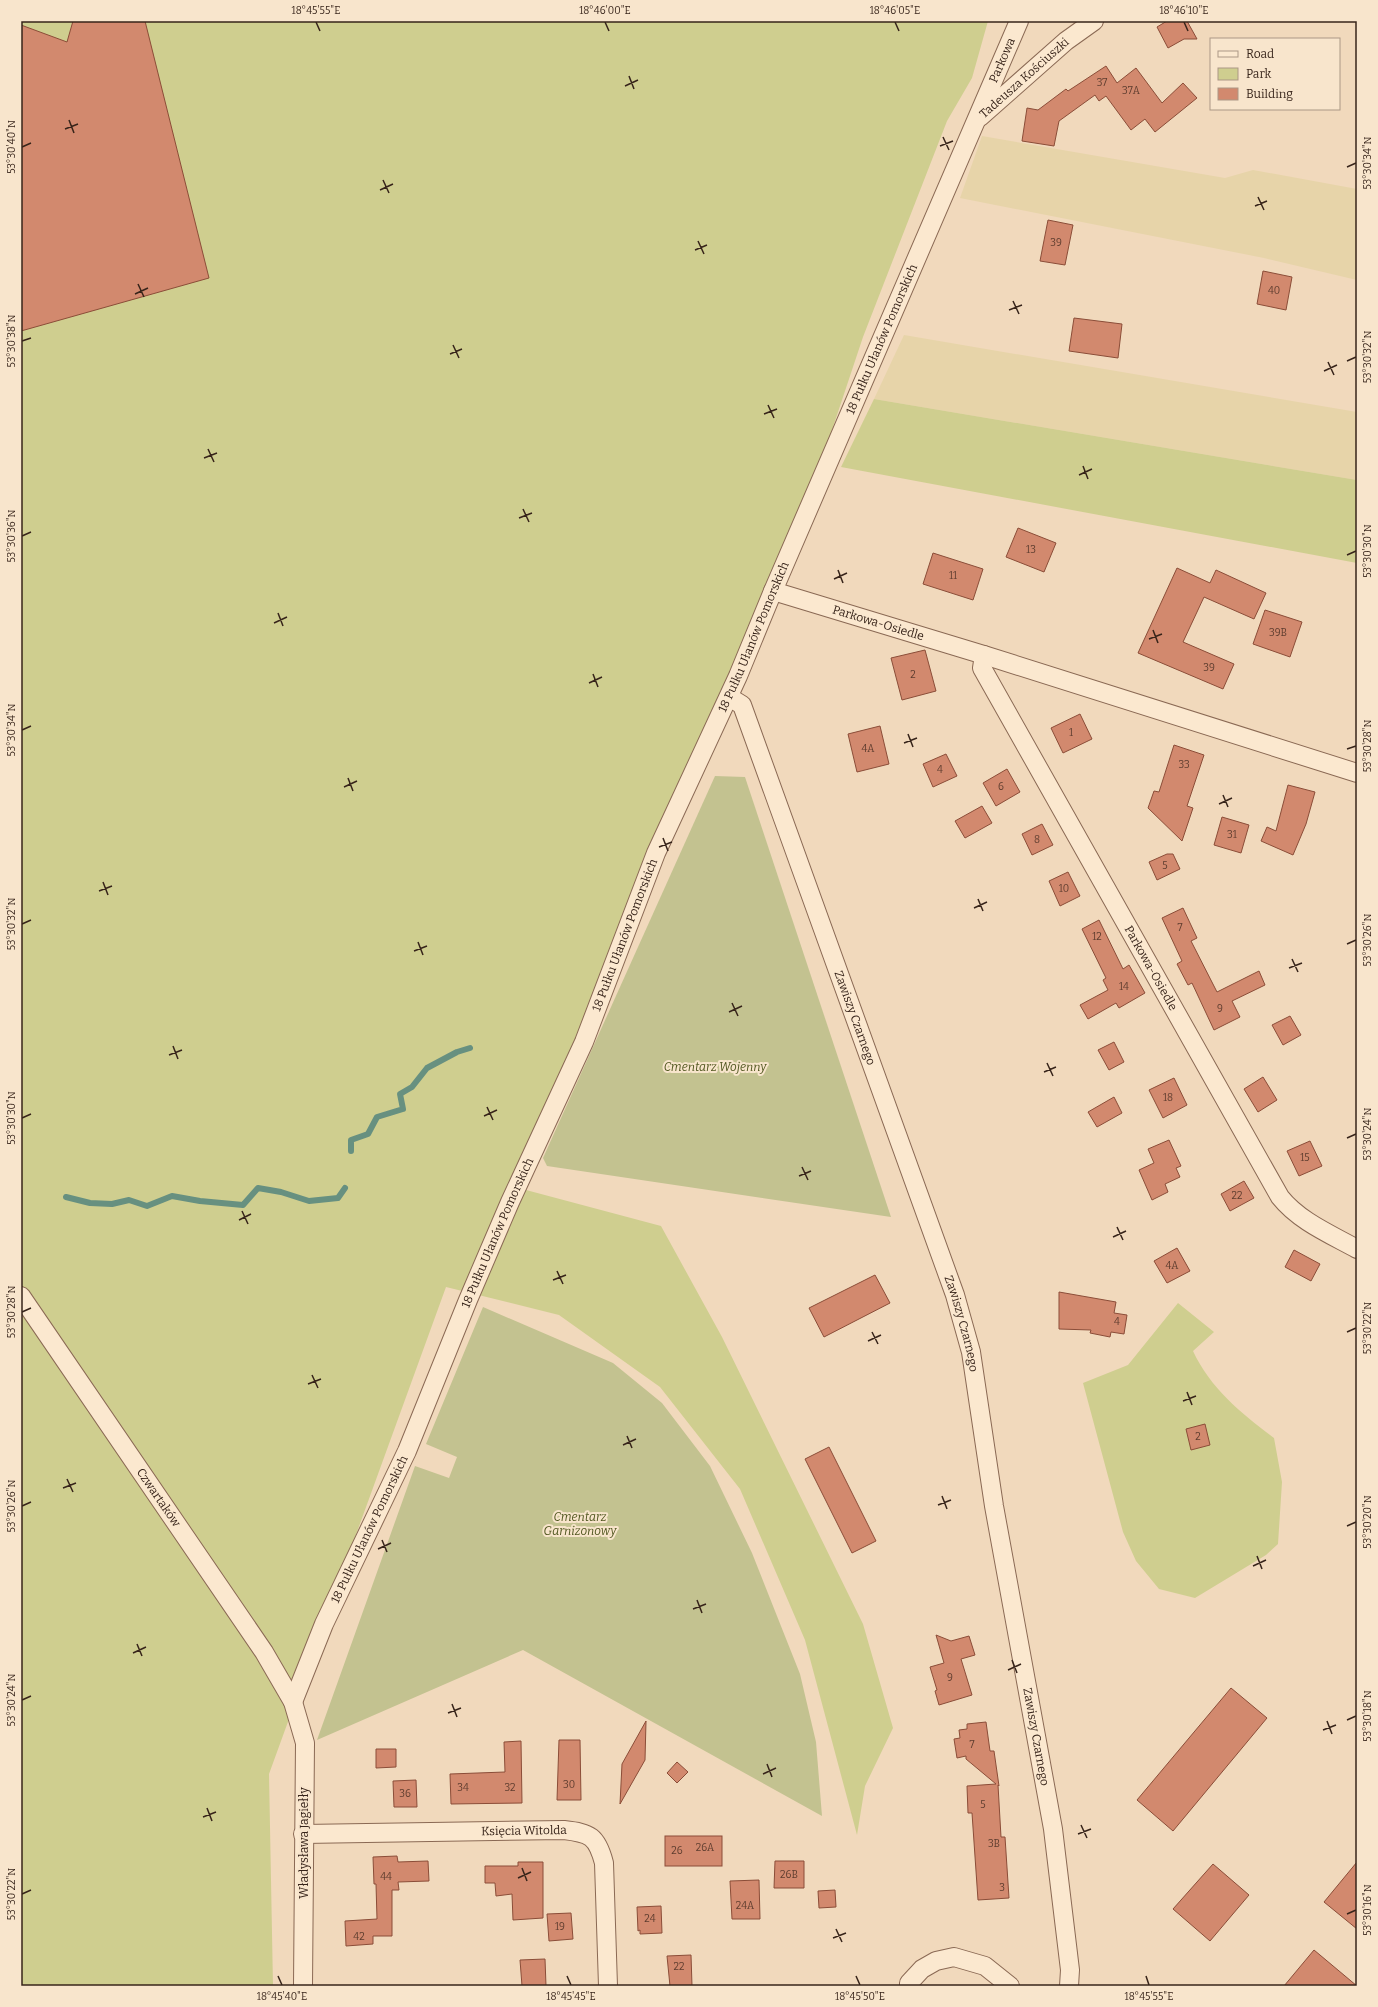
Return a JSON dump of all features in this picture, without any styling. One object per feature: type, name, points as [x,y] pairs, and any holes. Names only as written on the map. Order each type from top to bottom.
[{"type":"street","name":"Parkowa","points":[[975,122],[1019,21]]},
{"type":"street","name":"Tadeusza Kościuszki","points":[[975,122],[1066,41],[1094,21]]},
{"type":"street","name":"18 Pułku Ułanów Pomorskich","points":[[292,1702],[324,1624],[408,1451],[468,1300],[507,1209],[584,1042],[656,853],[729,697],[773,591],[975,122]]},
{"type":"street","name":"Parkowa-Osiedle","points":[[773,591],[984,655],[1357,773]]},
{"type":"street","name":"Parkowa-Osiedle","points":[[984,655],[982,668],[1280,1197],[1288,1207],[1299,1216],[1357,1249]]},
{"type":"street","name":"Zawiszy Czarnego","points":[[729,697],[742,705],[955,1295],[971,1352],[994,1506],[1053,1829],[1070,1970],[1069,1986]]},
{"type":"street","name":"Czwartaków","points":[[21,1296],[264,1652],[292,1702]]},
{"type":"street","name":"Władysława Jagiełły","points":[[292,1702],[304,1743],[303,1986]]},
{"type":"street","name":"Księcia Witolda","points":[[303,1834],[564,1830],[583,1832],[594,1839],[601,1850],[604,1863],[608,1986]]},
{"type":"street","points":[[909,1986],[909,1983],[922,1969],[936,1961],[954,1957],[985,1966],[1010,1986]]},
{"type":"shaded area","points":[[982,136],[1225,178],[1253,170],[1357,189],[1357,280],[1264,258],[960,198]]},
{"type":"shaded area","points":[[904,335],[1357,412],[1357,480],[874,399]]},
{"type":"green space","points":[[21,21],[988,21],[972,78],[947,121],[863,337],[821,463],[605,970],[511,1186],[661,1226],[722,1337],[863,1624],[893,1728],[865,1786],[857,1835],[805,1640],[740,1489],[660,1387],[559,1315],[446,1287],[269,1774],[273,1986],[21,1986]]},
{"type":"green space","points":[[874,399],[1357,480],[1357,563],[841,467]]},
{"type":"green space","name":"Cmentarz Wojenny","points":[[715,776],[745,777],[891,1217],[547,1166],[543,1158]]},
{"type":"green space","points":[[1178,1303],[1214,1332],[1193,1351],[1208,1377],[1228,1399],[1239,1410],[1274,1438],[1282,1482],[1278,1544],[1266,1555],[1195,1598],[1159,1589],[1136,1561],[1123,1532],[1083,1383],[1128,1365]]},
{"type":"green space","name":"Cmentarz Garnizonowy","points":[[483,1307],[613,1363],[662,1403],[710,1466],[752,1553],[800,1674],[816,1742],[822,1816],[523,1650],[317,1740],[415,1466],[449,1478],[457,1457],[426,1444]]},
{"type":"building","points":[[73,21],[145,21],[209,278],[21,331],[21,25],[67,42]]},
{"type":"building","points":[[1167,21],[1187,21],[1197,39],[1184,39],[1168,48],[1157,27]]},
{"type":"building","points":[[1106,66],[1117,83],[1136,68],[1162,103],[1183,83],[1197,98],[1155,132],[1145,119],[1131,130],[1106,96],[1099,101],[1095,95],[1059,121],[1054,146],[1022,141],[1027,108],[1038,110],[1066,89],[1068,91]]},
{"type":"building","points":[[1048,220],[1073,225],[1065,265],[1040,261]]},
{"type":"building","points":[[1263,271],[1292,277],[1286,310],[1257,304]]},
{"type":"building","points":[[1074,318],[1122,324],[1118,358],[1069,351]]},
{"type":"building","points":[[1018,528],[1056,543],[1044,572],[1006,557]]},
{"type":"building","points":[[933,553],[983,569],[973,600],[923,584]]},
{"type":"building","points":[[1177,568],[1210,583],[1216,570],[1266,593],[1254,619],[1204,597],[1183,642],[1234,664],[1223,689],[1138,653]]},
{"type":"building","points":[[1265,610],[1302,622],[1290,657],[1253,644]]},
{"type":"building","points":[[925,650],[936,691],[902,700],[891,658]]},
{"type":"building","points":[[1080,714],[1092,739],[1063,753],[1051,728]]},
{"type":"building","points":[[880,726],[889,764],[857,772],[848,734]]},
{"type":"building","points":[[1174,745],[1204,755],[1187,806],[1193,808],[1182,841],[1148,808],[1154,791],[1159,792]]},
{"type":"building","points":[[946,754],[957,776],[933,787],[923,764]]},
{"type":"building","points":[[1007,769],[1020,792],[996,806],[983,783]]},
{"type":"building","points":[[1288,785],[1315,792],[1306,824],[1293,855],[1261,841],[1267,827],[1276,831]]},
{"type":"building","points":[[982,806],[992,823],[965,838],[955,821]]},
{"type":"building","points":[[1222,817],[1249,825],[1241,853],[1214,845]]},
{"type":"building","points":[[1042,824],[1053,845],[1032,855],[1022,834]]},
{"type":"building","points":[[1167,854],[1173,854],[1180,869],[1157,880],[1149,862]]},
{"type":"building","points":[[1068,872],[1080,896],[1060,906],[1049,881]]},
{"type":"building","points":[[1183,908],[1197,938],[1191,941],[1217,992],[1259,971],[1265,985],[1232,1001],[1240,1017],[1214,1030],[1192,983],[1188,985],[1177,964],[1182,961],[1162,918]]},
{"type":"building","points":[[1099,920],[1123,969],[1129,965],[1145,993],[1119,1008],[1116,1003],[1088,1019],[1080,1005],[1108,990],[1103,980],[1106,978],[1082,929]]},
{"type":"building","points":[[1290,1016],[1301,1035],[1283,1045],[1272,1025]]},
{"type":"building","points":[[1114,1042],[1124,1062],[1109,1070],[1098,1050]]},
{"type":"building","points":[[1263,1077],[1277,1100],[1258,1112],[1244,1089]]},
{"type":"building","points":[[1174,1078],[1187,1105],[1163,1118],[1149,1090]]},
{"type":"building","points":[[1114,1097],[1122,1113],[1097,1127],[1088,1112]]},
{"type":"building","points":[[1169,1140],[1181,1166],[1176,1168],[1180,1177],[1165,1184],[1168,1192],[1152,1200],[1139,1170],[1154,1163],[1148,1149]]},
{"type":"building","points":[[1310,1141],[1322,1166],[1299,1176],[1287,1151]]},
{"type":"building","points":[[1244,1181],[1254,1198],[1230,1211],[1221,1194]]},
{"type":"building","points":[[1177,1248],[1190,1271],[1167,1283],[1154,1261]]},
{"type":"building","points":[[1294,1250],[1320,1264],[1311,1281],[1285,1267]]},
{"type":"building","points":[[875,1275],[890,1303],[824,1337],[809,1308]]},
{"type":"building","points":[[1059,1292],[1116,1302],[1114,1313],[1127,1315],[1124,1334],[1111,1332],[1110,1337],[1090,1333],[1091,1330],[1059,1329]]},
{"type":"building","points":[[1205,1424],[1210,1445],[1191,1450],[1186,1429]]},
{"type":"building","points":[[829,1447],[876,1541],[852,1553],[805,1459]]},
{"type":"building","points":[[936,1635],[951,1641],[969,1636],[975,1655],[961,1659],[972,1695],[939,1705],[935,1691],[937,1690],[930,1667],[944,1663]]},
{"type":"building","points":[[1231,1688],[1267,1718],[1173,1831],[1137,1800]]},
{"type":"building","points":[[646,1721],[645,1760],[620,1804],[622,1764]]},
{"type":"building","points":[[986,1722],[990,1751],[994,1751],[999,1786],[998,1785],[1001,1837],[1005,1837],[1009,1898],[978,1900],[972,1813],[968,1813],[967,1786],[996,1784],[966,1759],[966,1756],[957,1758],[954,1739],[960,1738],[959,1730],[967,1729],[967,1724]]},
{"type":"building","points":[[559,1740],[580,1740],[581,1800],[557,1800]]},
{"type":"building","points":[[521,1741],[522,1803],[451,1804],[450,1774],[505,1772],[504,1742]]},
{"type":"building","points":[[376,1749],[396,1749],[396,1767],[376,1768]]},
{"type":"building","points":[[677,1762],[688,1772],[677,1783],[667,1773]]},
{"type":"building","points":[[416,1780],[417,1807],[394,1807],[393,1781]]},
{"type":"building","points":[[665,1836],[722,1836],[722,1866],[665,1866]]},
{"type":"building","points":[[397,1856],[398,1862],[428,1861],[429,1881],[398,1882],[399,1890],[392,1890],[392,1936],[373,1936],[373,1944],[346,1946],[345,1921],[377,1919],[376,1884],[374,1884],[373,1857]]},
{"type":"building","points":[[775,1861],[804,1861],[804,1888],[774,1888]]},
{"type":"building","points":[[518,1862],[543,1862],[543,1918],[513,1920],[512,1894],[496,1896],[495,1883],[485,1883],[485,1866],[518,1866]]},
{"type":"building","points":[[1357,1862],[1357,1929],[1324,1902]]},
{"type":"building","points":[[1213,1864],[1249,1895],[1210,1941],[1173,1909]]},
{"type":"building","points":[[759,1880],[760,1919],[732,1919],[730,1881]]},
{"type":"building","points":[[835,1890],[836,1907],[819,1908],[818,1891]]},
{"type":"building","points":[[661,1906],[662,1933],[640,1934],[640,1930],[638,1931],[637,1907]]},
{"type":"building","points":[[571,1913],[573,1939],[549,1941],[547,1914]]},
{"type":"building","points":[[1314,1950],[1357,1986],[1284,1986]]},
{"type":"building","points":[[691,1955],[692,1986],[670,1986],[667,1956]]},
{"type":"building","points":[[545,1959],[546,1986],[522,1986],[520,1960]]},
{"type":"waterway","points":[[351,1151],[351,1140],[368,1134],[377,1117],[403,1109],[400,1094],[412,1087],[427,1068],[457,1052],[470,1048]]},
{"type":"waterway","points":[[66,1197],[90,1203],[112,1204],[129,1200],[147,1206],[172,1196],[200,1201],[243,1205],[258,1188],[281,1192],[309,1201],[338,1198],[345,1188]]}]
